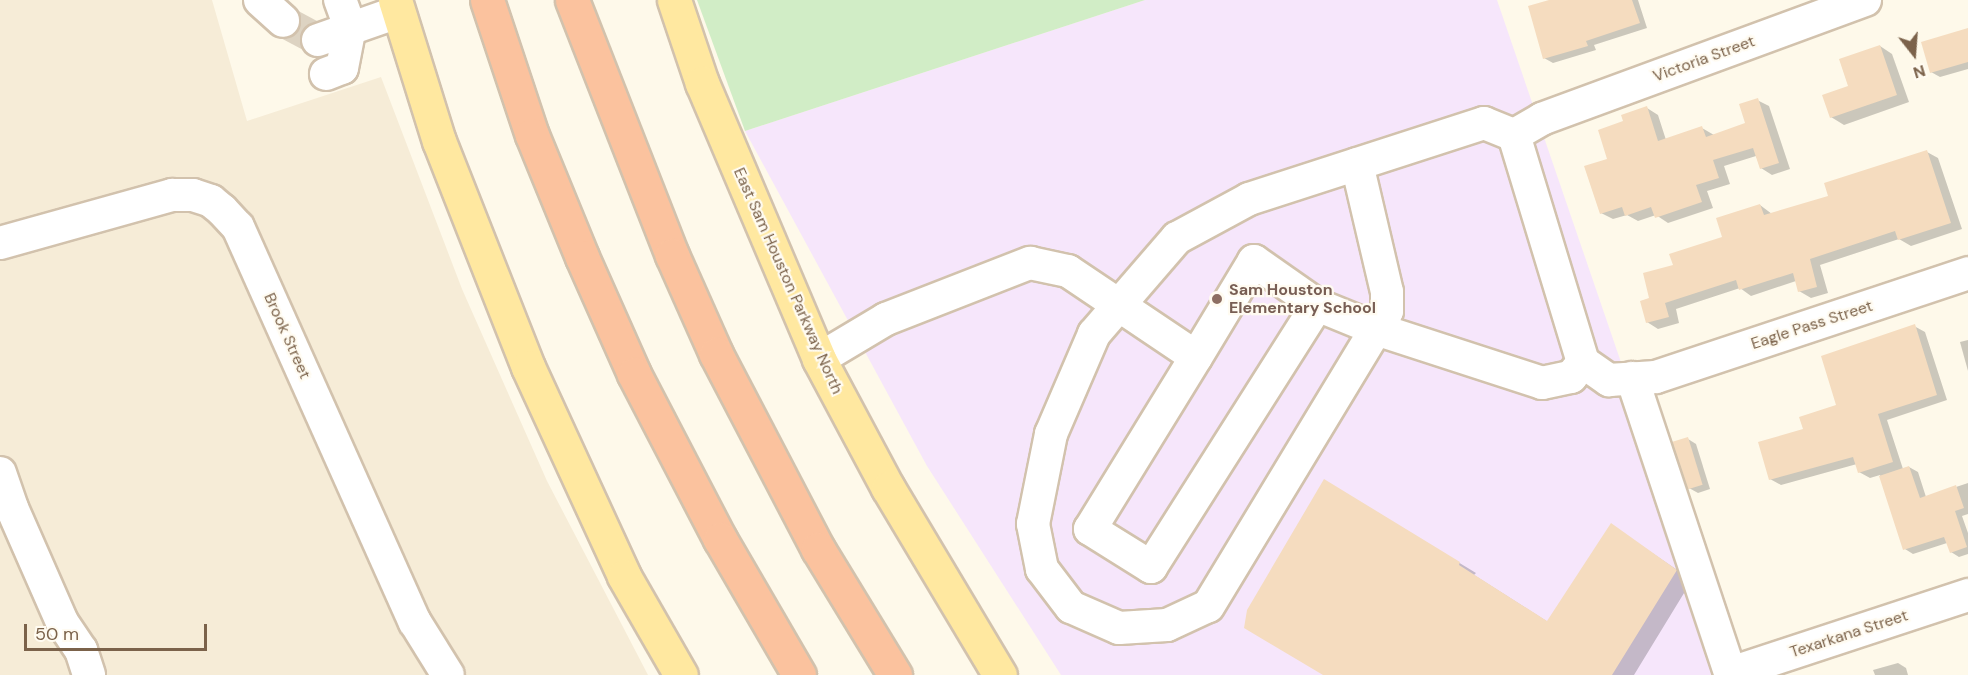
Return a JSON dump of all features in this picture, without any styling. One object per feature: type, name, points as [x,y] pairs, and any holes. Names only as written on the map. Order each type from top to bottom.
[{"type":"highway","points":[[487,0],[532,135],[582,257],[634,374],[720,539],[787,675]]},
{"type":"highway","points":[[572,0],[628,148],[707,334],[761,443],[818,549],[895,675]]},
{"type":"highway","points":[[581,0],[628,148]]},
{"type":"highway","points":[[720,539],[799,675]]},
{"type":"main road","name":"East Sam Houston Parkway North","points":[[674,0],[702,83],[819,359],[888,488],[1000,675]]},
{"type":"main road","points":[[396,6],[439,141],[528,367],[624,576],[681,675]]},
{"type":"street","points":[[260,0],[283,21]]},
{"type":"street","name":"Victoria Street","points":[[1514,135],[1542,119],[1865,0]]},
{"type":"street","points":[[318,40],[345,14],[396,6]]},
{"type":"street","points":[[326,74],[342,68],[345,14]]},
{"type":"street","points":[[1356,164],[1387,292],[1387,311],[1208,606],[1167,625],[1119,628],[1071,607],[1042,569],[1034,524],[1052,434],[1094,334],[1177,238],[1249,199],[1356,164],[1484,123],[1514,135],[1583,362],[1609,380],[1644,378],[1731,674]]},
{"type":"street","name":"Brook Street","points":[[0,243],[172,195],[193,195],[211,201],[222,210],[238,227],[415,622],[448,675]]},
{"type":"street","points":[[1317,305],[1151,567],[1090,529],[1254,261],[1317,305],[1376,329],[1542,383],[1571,377],[1583,362]]},
{"type":"street","points":[[819,359],[886,319],[1030,263],[1068,271],[1118,307],[1196,357]]},
{"type":"street","name":"Eagle Pass Street","points":[[1644,378],[1968,273]]},
{"type":"street","points":[[0,473],[12,508],[52,601],[62,622],[81,650],[89,675]]},
{"type":"street","name":"Texarkana Street","points":[[1731,674],[1968,595]]},
{"type":"shaded area","points":[[0,0],[212,0],[247,121],[381,77],[462,289],[547,481],[648,675],[0,675]]},
{"type":"shaded area","name":"Sam Houston Elementary School","points":[[1145,0],[1497,0],[1728,675],[1061,675],[927,466],[745,131]]},
{"type":"green space","points":[[697,0],[1145,0],[745,131]]},
{"type":"building","points":[[1549,0],[1632,0],[1640,23],[1586,41],[1588,46],[1543,59],[1528,6]]},
{"type":"building","points":[[1968,28],[1968,62],[1930,73],[1921,42]]},
{"type":"building","points":[[1880,45],[1897,95],[1830,118],[1822,95],[1848,86],[1839,59]]},
{"type":"building","points":[[1758,98],[1779,163],[1760,169],[1753,148],[1713,160],[1719,178],[1696,185],[1702,202],[1655,218],[1651,207],[1625,216],[1622,207],[1600,214],[1584,166],[1607,159],[1598,130],[1623,121],[1621,115],[1647,106],[1658,141],[1702,126],[1706,137],[1745,123],[1739,104]]},
{"type":"building","points":[[1927,150],[1951,223],[1898,240],[1895,231],[1810,259],[1817,287],[1798,292],[1793,273],[1739,290],[1736,280],[1665,303],[1669,317],[1646,323],[1640,301],[1649,298],[1643,273],[1673,265],[1669,254],[1722,237],[1716,218],[1760,204],[1764,215],[1828,196],[1824,183]]},
{"type":"building","points":[[1915,324],[1937,395],[1878,414],[1893,462],[1858,473],[1853,457],[1769,480],[1758,442],[1803,429],[1799,417],[1836,405],[1821,356]]},
{"type":"building","points":[[1688,437],[1703,485],[1686,490],[1672,442]]},
{"type":"building","points":[[1909,466],[1920,498],[1956,485],[1964,508],[1955,511],[1967,547],[1950,553],[1944,537],[1903,550],[1879,476]]},
{"type":"building","points":[[1324,479],[1460,562],[1459,565],[1547,621],[1611,523],[1677,570],[1612,675],[1323,675],[1244,628],[1247,610]]},
{"type":"tunnel","points":[[283,21],[318,40]]},
{"type":"place","name":"Sam Houston Elementary School","points":[[1217,299]]}]
